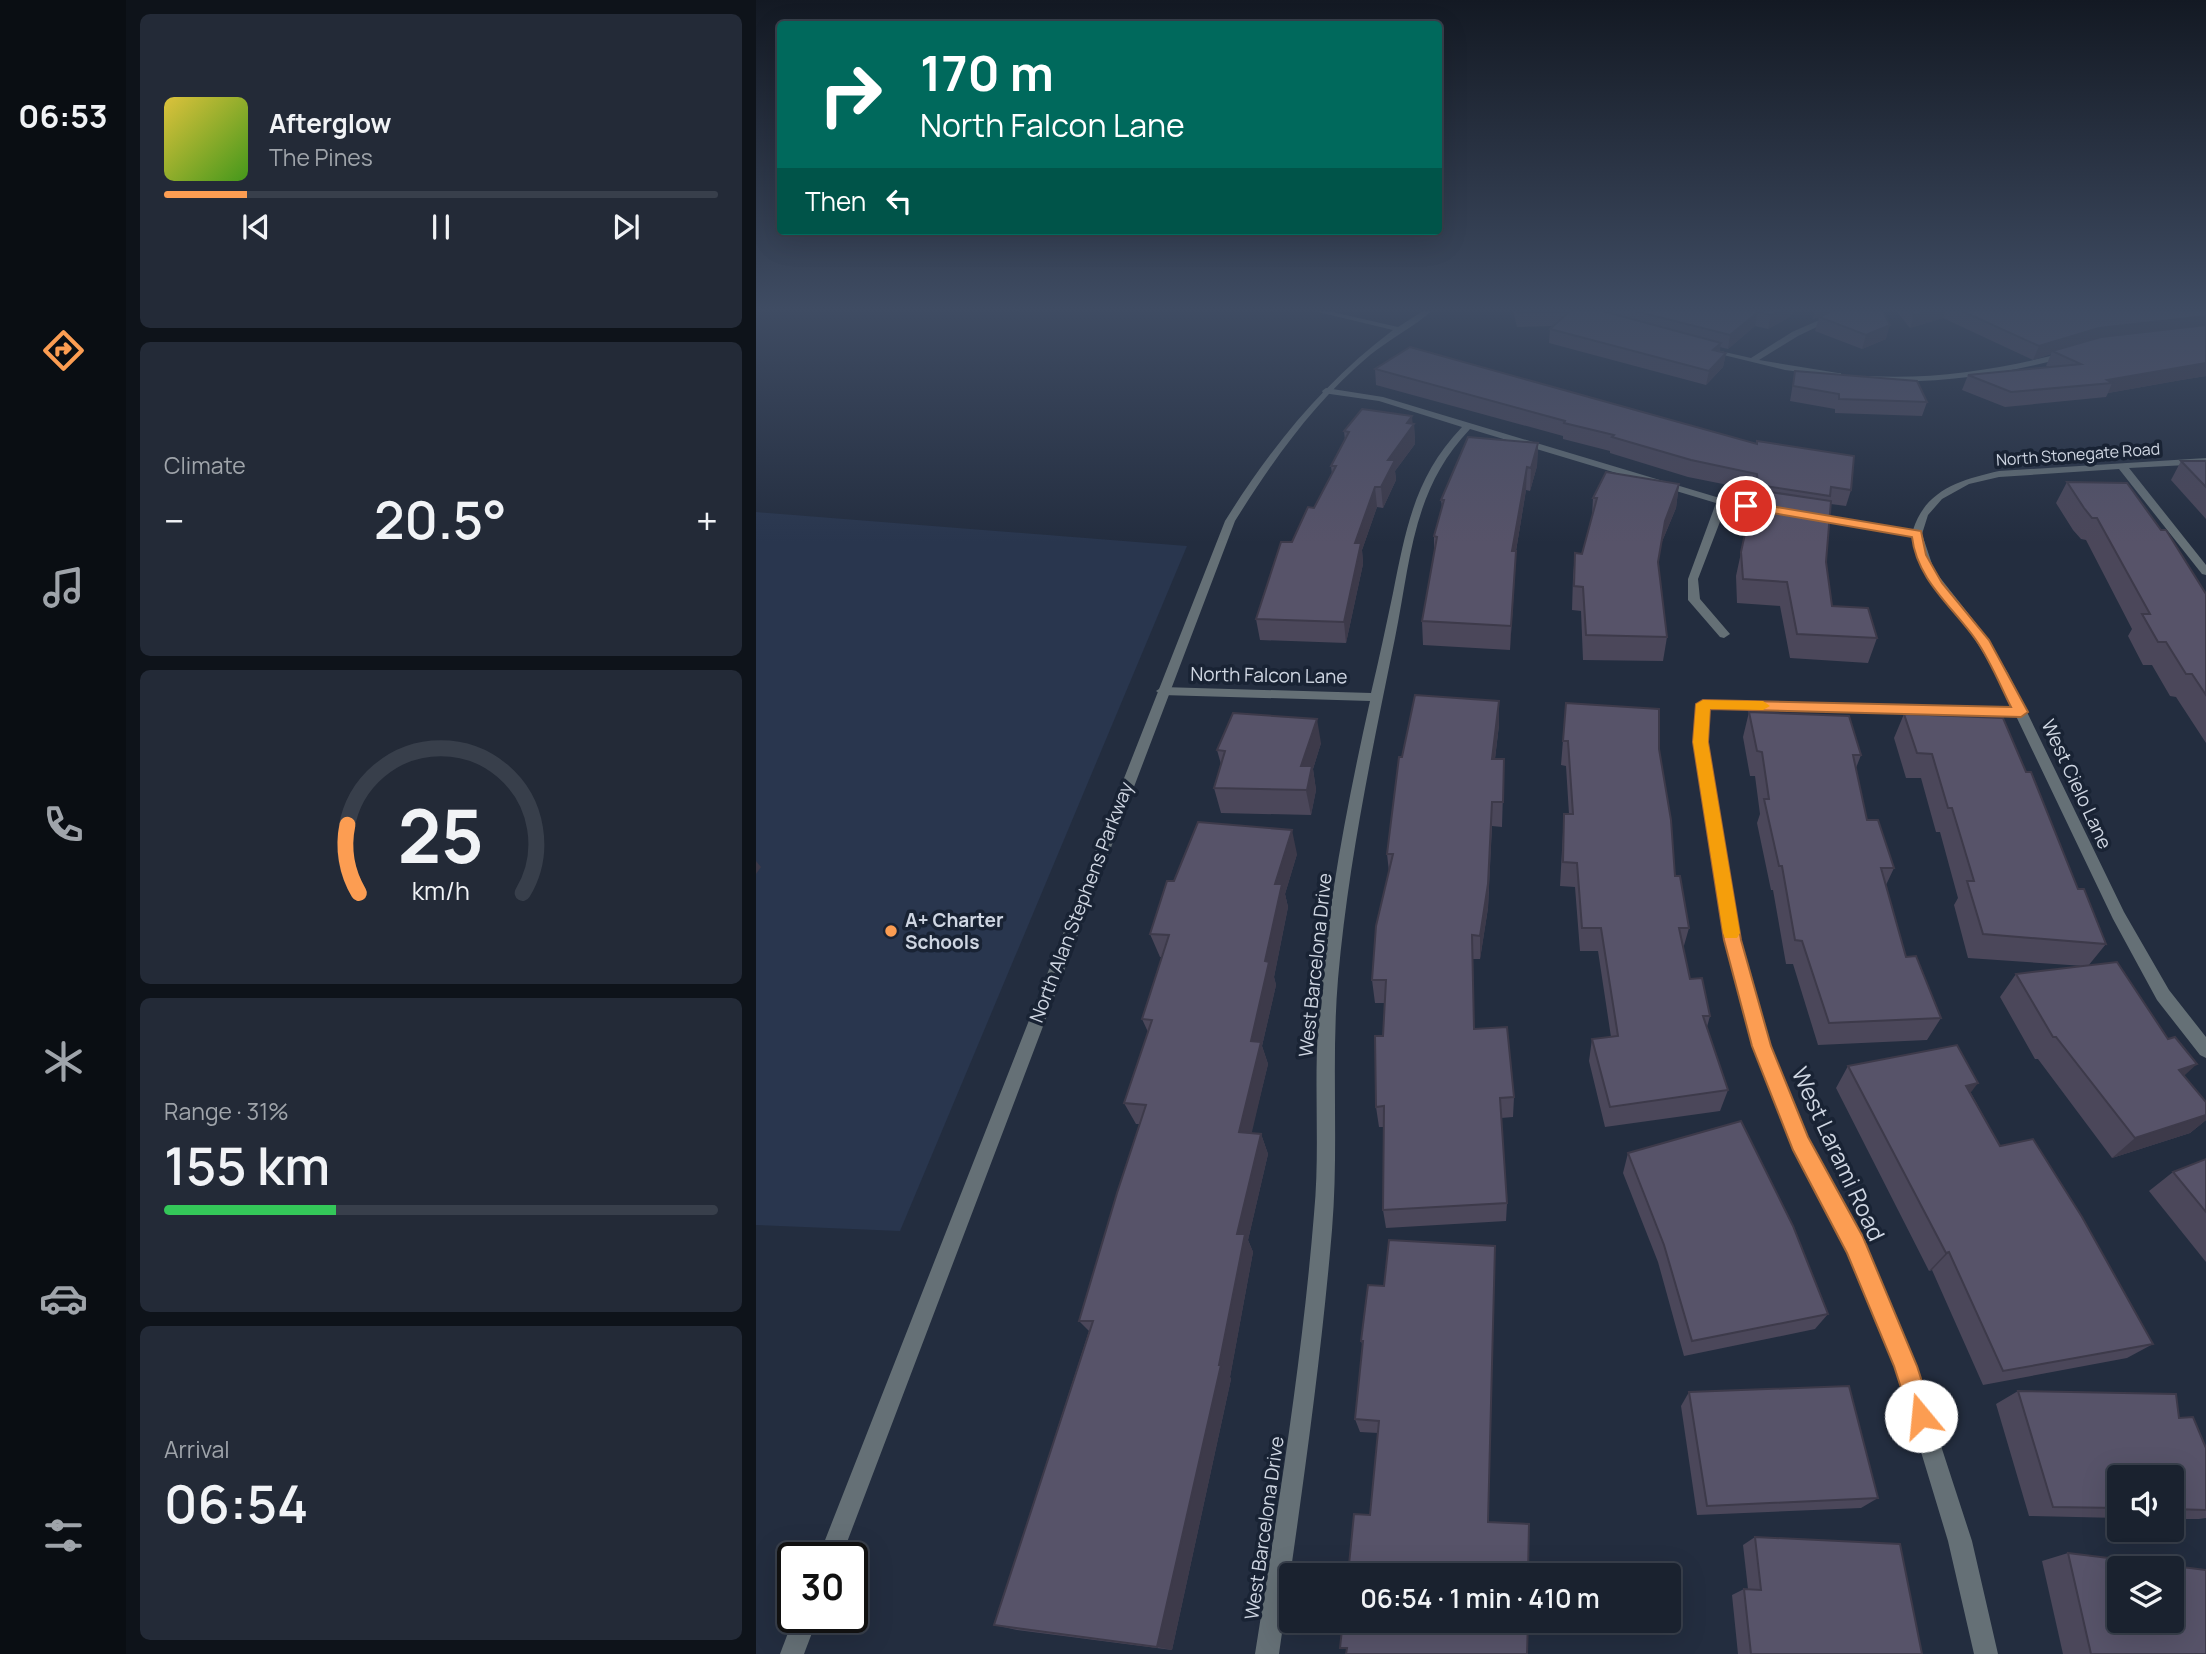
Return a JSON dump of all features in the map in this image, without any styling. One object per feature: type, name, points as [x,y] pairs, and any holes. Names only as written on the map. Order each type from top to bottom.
[{"type":"street","name":"North Alan Stephens Parkway","points":[[835,1542],[1162,691],[1230,521],[1272,454],[1296,422],[1329,388]]},
{"type":"street","points":[[1326,391],[1380,399],[1722,502],[1774,510]]},
{"type":"street","name":"West Barcelona Drive","points":[[1268,1654],[1314,1309],[1327,1154],[1326,1033],[1339,907],[1375,696],[1394,614],[1407,539],[1432,468],[1449,443],[1468,426]]},
{"type":"street","name":"North Stonegate Road","points":[[1917,534],[1923,514],[1940,497],[1966,482],[1999,474],[2206,461]]},
{"type":"street","points":[[2122,466],[2206,572]]},
{"type":"street","points":[[1722,502],[1693,579],[1694,600],[1724,634]]},
{"type":"street","points":[[1800,515],[1917,534]]},
{"type":"street","name":"West Cielo Lane","points":[[1917,534],[1920,555],[1937,584],[1983,640],[2021,712],[2118,915],[2163,995],[2206,1050]]},
{"type":"street","name":"North Falcon Lane","points":[[1162,691],[1375,696]]},
{"type":"street","name":"West Larami Road","points":[[1986,1654],[1960,1541],[1905,1366],[1855,1245],[1800,1143],[1761,1046],[1732,940],[1700,742],[1703,704],[2021,712]]},
{"type":"street","points":[[792,1654],[800,1633]]},
{"type":"shaded area","name":"A+ Charter Schools","points":[[756,512],[1187,546],[900,1231],[756,1225]]},
{"type":"building","points":[[1445,388],[1557,388],[1757,444],[1757,441],[1854,456],[1851,490],[1831,487],[1830,496],[1758,485],[1757,474],[1691,460],[1612,437],[1614,435],[1564,423],[1565,421]]},
{"type":"building","points":[[1806,388],[1920,388],[1927,402],[1839,399],[1839,394]]},
{"type":"building","points":[[2001,388],[2054,388],[2011,392]]},
{"type":"building","points":[[1362,409],[1412,416],[1407,423],[1414,424],[1388,460],[1395,460],[1381,487],[1375,487],[1355,543],[1361,543],[1344,622],[1256,619],[1281,542],[1292,542],[1308,507],[1314,508],[1336,466],[1331,466],[1349,432],[1344,431]]},
{"type":"building","points":[[1468,437],[1538,443],[1531,468],[1527,467],[1512,551],[1516,551],[1511,626],[1422,621],[1437,537],[1434,536],[1444,500],[1441,500]]},
{"type":"building","points":[[2181,461],[2206,461],[2206,487]]},
{"type":"building","points":[[1606,472],[1679,484],[1665,521],[1658,562],[1667,637],[1586,635],[1583,587],[1574,586],[1575,553],[1582,554],[1597,498],[1593,498]]},
{"type":"building","points":[[2067,482],[2127,483],[2161,530],[2166,530],[2206,594],[2206,695],[2192,674],[2186,674],[2166,642],[2158,642],[2142,614],[2150,614],[2097,518],[2092,518]]},
{"type":"building","points":[[1757,490],[1831,501],[1826,562],[1832,606],[1868,608],[1877,638],[1797,634],[1787,582],[1743,579],[1741,552],[1753,497]]},
{"type":"building","points":[[1415,695],[1499,701],[1492,759],[1504,759],[1503,802],[1492,802],[1488,884],[1480,936],[1472,935],[1474,1029],[1507,1027],[1514,1097],[1500,1098],[1507,1203],[1383,1210],[1384,1106],[1376,1107],[1375,1036],[1383,1036],[1386,980],[1372,980],[1376,926],[1393,854],[1387,854],[1399,757],[1402,757]]},
{"type":"building","points":[[1566,703],[1659,709],[1659,749],[1671,820],[1675,876],[1680,876],[1689,928],[1679,928],[1690,979],[1702,978],[1710,1016],[1703,1016],[1728,1090],[1610,1107],[1592,1039],[1618,1036],[1601,928],[1582,928],[1577,863],[1563,862],[1564,814],[1573,814],[1568,741],[1563,741]]},
{"type":"building","points":[[1749,712],[1849,716],[1861,755],[1853,755],[1867,820],[1878,820],[1894,868],[1881,868],[1906,957],[1916,956],[1941,1018],[1829,1023],[1802,941],[1795,940],[1782,866],[1779,866],[1764,799],[1769,799],[1762,752],[1757,751]]},
{"type":"building","points":[[1233,713],[1317,719],[1301,766],[1312,766],[1307,790],[1214,788],[1225,751],[1217,750]]},
{"type":"building","points":[[1904,714],[2003,718],[2026,772],[2031,772],[2078,889],[2084,889],[2106,944],[1983,934],[1967,881],[1974,881],[1952,808],[1948,808],[1932,754],[1917,753]]},
{"type":"building","points":[[1198,822],[1292,830],[1275,884],[1282,884],[1265,961],[1269,962],[1251,1041],[1261,1042],[1239,1132],[1261,1134],[1237,1234],[1245,1234],[1221,1365],[1157,1647],[994,1625],[1093,1321],[1079,1321],[1146,1105],[1124,1103],[1152,1020],[1142,1019],[1169,935],[1150,934],[1167,881],[1174,881]]},
{"type":"building","points":[[2117,962],[2168,1039],[2175,1037],[2197,1064],[2179,1070],[2206,1102],[2206,1115],[2135,1138],[2056,1037],[2053,1037],[2016,974]]},
{"type":"building","points":[[1957,1045],[1978,1083],[1966,1086],[2000,1146],[2033,1139],[2082,1217],[2153,1344],[2003,1371],[1949,1252],[1946,1253],[1848,1066]]},
{"type":"building","points":[[1741,1121],[1793,1226],[1828,1314],[1692,1341],[1664,1245],[1628,1153]]},
{"type":"building","points":[[2206,1159],[2206,1212],[2173,1172]]},
{"type":"building","points":[[1389,1240],[1495,1246],[1488,1522],[1529,1524],[1528,1563],[1349,1563],[1354,1514],[1370,1515],[1379,1421],[1355,1419],[1368,1285],[1384,1286]]},
{"type":"building","points":[[1849,1386],[1878,1498],[1707,1506],[1689,1392]]},
{"type":"building","points":[[2018,1391],[2176,1394],[2179,1418],[2193,1417],[2206,1448],[2206,1510],[2184,1509],[2184,1465],[2107,1465],[2107,1508],[2053,1507]]},
{"type":"building","points":[[1755,1537],[1900,1544],[1922,1654],[1751,1654],[1744,1589],[1761,1590]]},
{"type":"building","points":[[2068,1553],[2107,1558],[2107,1633],[2184,1633],[2184,1567],[2206,1570],[2206,1654],[2091,1654]]},
{"type":"building","points":[[1342,1633],[1528,1633],[1527,1654],[1346,1654],[1347,1648],[1340,1648]]},
{"type":"slow traffic","points":[[1731,933],[1700,742],[1703,704],[1763,706]]},
{"type":"place","name":"A+ Charter Schools","points":[[891,931]]},
{"type":"route","points":[[1746,506],[1917,534],[1920,555],[1937,584],[1983,640],[2021,712],[1703,704],[1700,742],[1732,940],[1761,1046],[1800,1143],[1855,1245],[1905,1366],[1921,1416]]}]
